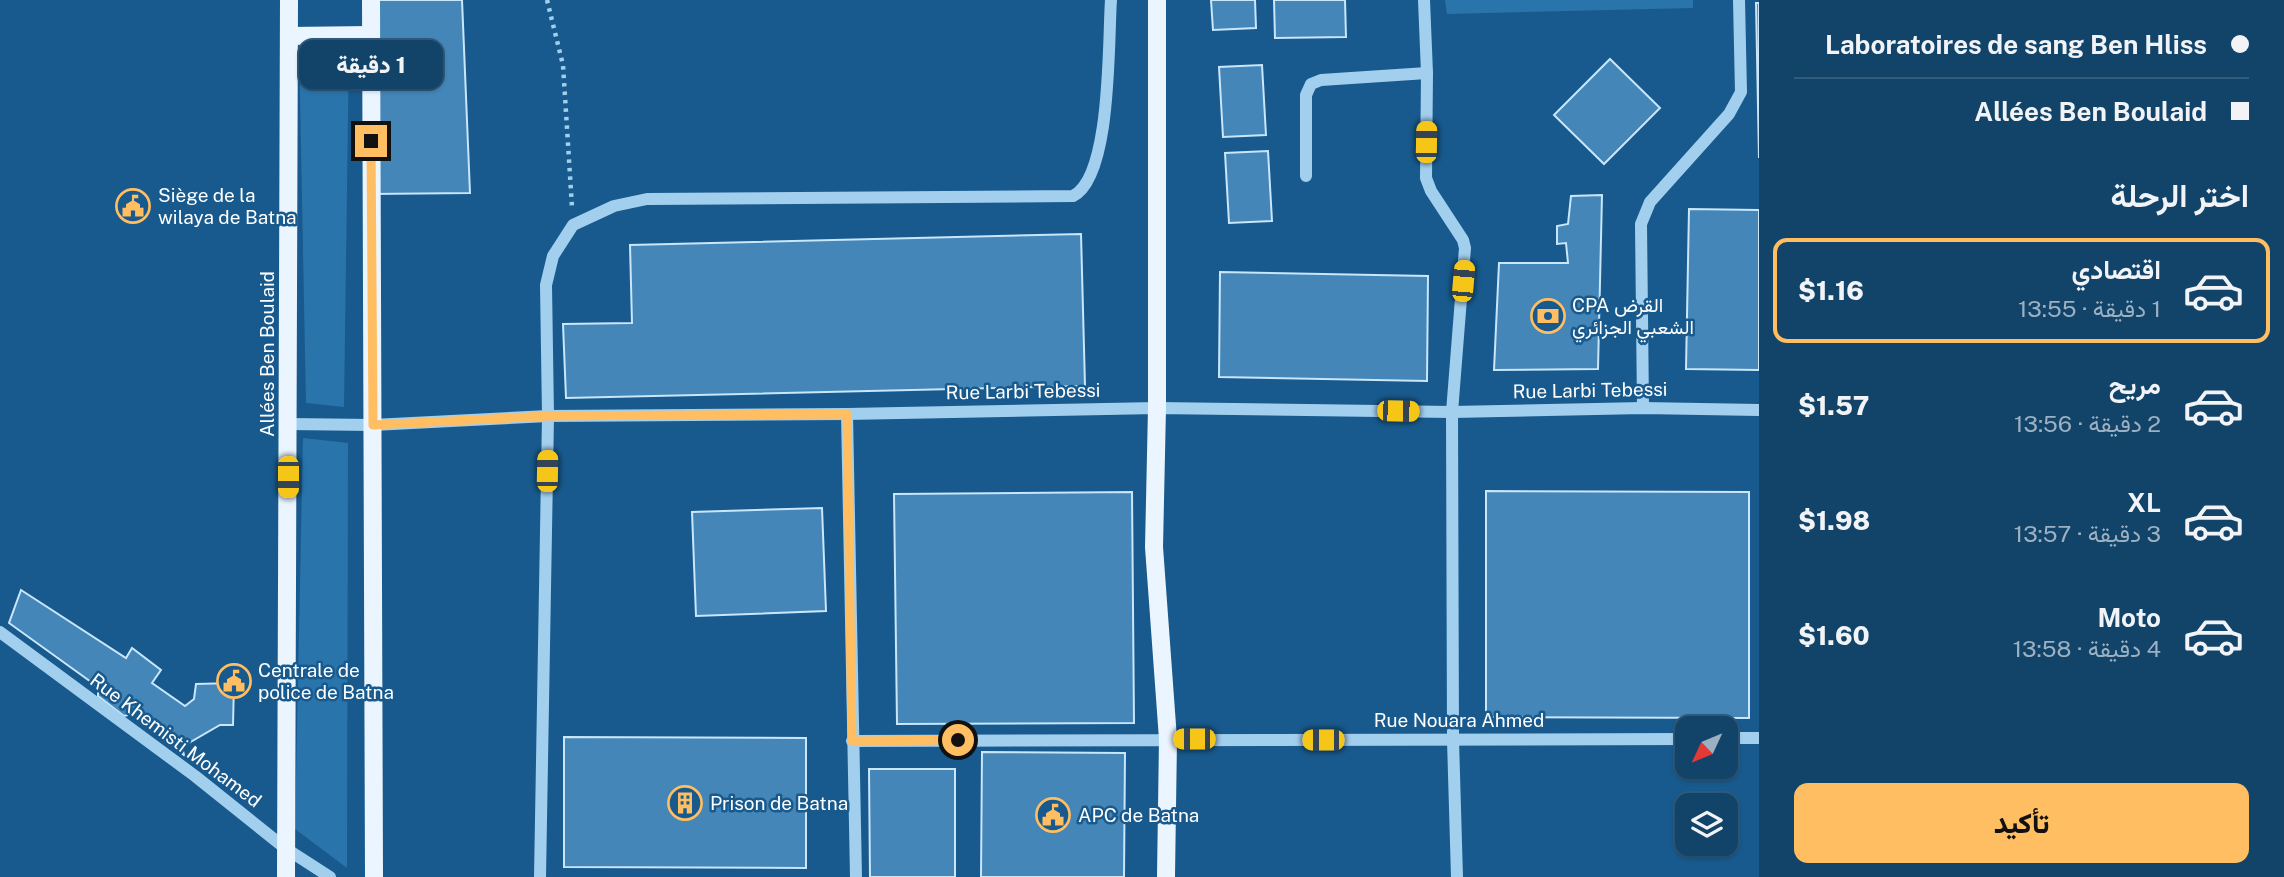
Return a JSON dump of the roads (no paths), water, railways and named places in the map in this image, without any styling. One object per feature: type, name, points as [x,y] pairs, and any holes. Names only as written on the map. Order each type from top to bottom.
[{"type":"main road","name":"Allées Ben Boulaid","points":[[286,877],[289,0]]},
{"type":"main road","points":[[371,0],[374,877]]},
{"type":"main road","points":[[1157,0],[1157,408],[1154,547],[1168,739],[1166,877]]},
{"type":"main road","points":[[289,36],[370,35]]},
{"type":"street","points":[[541,877],[548,416],[546,285],[554,256],[573,225],[614,206],[647,200],[1073,196],[1080,193],[1086,185],[1100,150],[1104,127],[1111,0]]},
{"type":"street","points":[[1424,0],[1427,73],[1426,178],[1465,248],[1452,412],[1453,740],[1457,877]]},
{"type":"street","points":[[1643,408],[1641,224],[1650,202],[1729,114],[1741,92],[1739,0]]},
{"type":"street","points":[[1307,176],[1306,94],[1311,84],[1321,80],[1427,73]]},
{"type":"street","name":"Rue Larbi Tebessi","points":[[288,424],[373,425],[548,416],[1157,408],[1452,412],[1643,408],[1759,410]]},
{"type":"street","points":[[847,414],[856,877]]},
{"type":"street","name":"Rue Khemisti Mohamed","points":[[0,632],[195,776],[285,848],[330,877]]},
{"type":"street","name":"Rue Nouara Ahmed","points":[[852,741],[1675,738]]},
{"type":"street","points":[[1738,738],[1759,738]]},
{"type":"place","name":"Siège de la wilaya de Batna","points":[[133,206]]},
{"type":"place","name":"CPA القرض الشعبي الجزائري","points":[[1548,316]]},
{"type":"place","name":"Centrale de police de Batna","points":[[234,681]]},
{"type":"place","name":"Prison de Batna","points":[[685,803]]},
{"type":"place","name":"APC de Batna","points":[[1053,815]]}]
